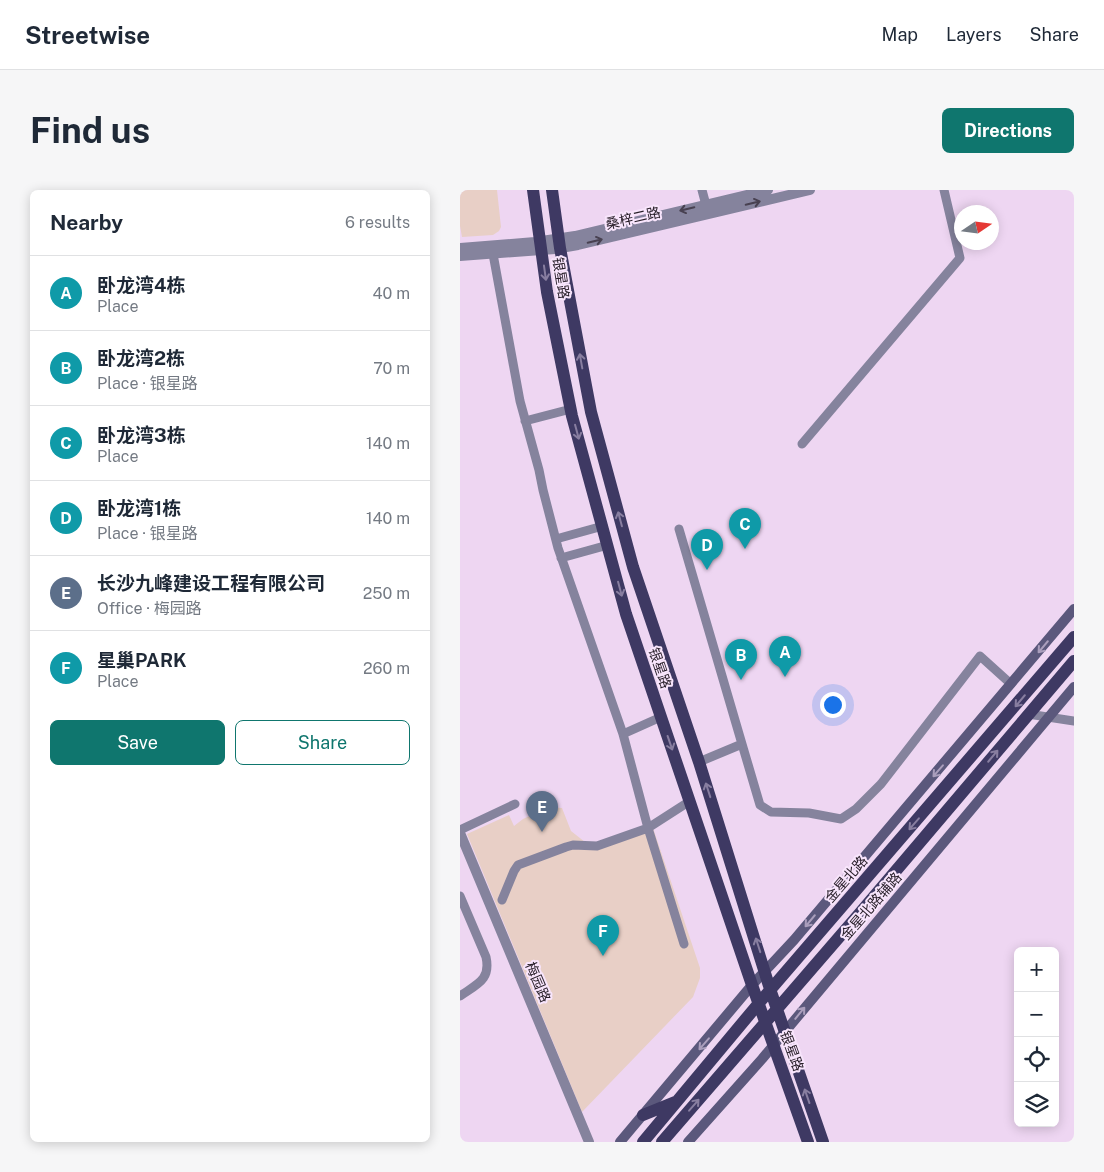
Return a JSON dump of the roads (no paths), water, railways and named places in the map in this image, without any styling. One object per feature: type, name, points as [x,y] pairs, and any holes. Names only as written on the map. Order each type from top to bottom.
[{"type":"main road","name":"银星路","points":[[533,190],[548,292],[571,409],[626,614],[758,1003],[808,1142]]},
{"type":"main road","name":"银星路","points":[[552,190],[590,412],[633,567],[699,762],[766,970],[770,989],[823,1142]]},
{"type":"main road","points":[[620,1142],[1074,609]]},
{"type":"main road","name":"金星北路","points":[[642,1142],[758,1003],[1074,637]]},
{"type":"main road","points":[[662,1142],[1074,660]]},
{"type":"main road","name":"金星北路辅路","points":[[688,1142],[774,1045],[1074,687]]},
{"type":"main road","points":[[643,1115],[677,1101]]},
{"type":"street","points":[[702,190],[706,205]]},
{"type":"street","name":"桑梓二路","points":[[560,243],[768,190]]},
{"type":"street","name":"桑梓二路","points":[[460,256],[493,254],[560,243],[810,190]]},
{"type":"street","points":[[802,444],[960,258],[944,190]]},
{"type":"street","name":"桑梓二路","points":[[460,248],[541,246]]},
{"type":"street","points":[[493,254],[520,401],[561,558],[623,734],[648,828],[684,944]]},
{"type":"street","points":[[525,421],[571,409]]},
{"type":"street","points":[[556,539],[603,526]]},
{"type":"street","points":[[679,529],[760,805],[771,812],[809,813],[841,819],[856,810],[881,784],[980,656],[1011,684]]},
{"type":"street","points":[[561,558],[608,545]]},
{"type":"street","points":[[1028,714],[1074,721]]},
{"type":"street","points":[[623,734],[661,717]]},
{"type":"street","points":[[699,762],[742,744]]},
{"type":"street","points":[[502,900],[518,865],[573,845],[596,846],[648,828],[690,801]]},
{"type":"street","points":[[460,831],[515,804]]},
{"type":"street","name":"梅园路","points":[[460,831],[589,1142]]},
{"type":"street","name":"梅园路","points":[[460,844],[585,1142]]},
{"type":"street","points":[[460,896],[488,965],[485,977],[480,983],[460,996]]},
{"type":"place","name":"卧龙湾3栋","points":[[745,549]]},
{"type":"place","name":"卧龙湾1栋","points":[[707,570]]},
{"type":"place","name":"卧龙湾4栋","points":[[785,677]]},
{"type":"place","name":"卧龙湾2栋","points":[[741,680]]},
{"type":"place","name":"长沙九峰建设工程有限公司","points":[[542,832]]},
{"type":"place","name":"星巢PARK","points":[[603,956]]}]
